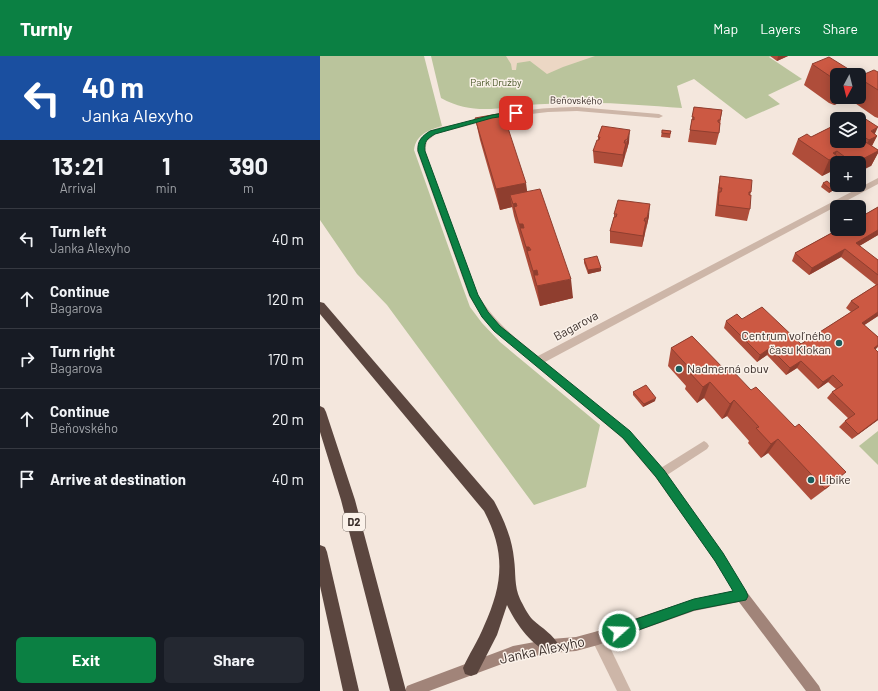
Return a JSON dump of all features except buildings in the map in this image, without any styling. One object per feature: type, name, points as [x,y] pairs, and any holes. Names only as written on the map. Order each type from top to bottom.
[{"type":"highway","points":[[320,306],[489,506],[497,521],[504,540],[507,560],[507,582],[513,602],[526,624],[551,646]]},
{"type":"highway","name":"D2","points":[[320,412],[348,500],[398,691]]},
{"type":"highway","points":[[320,552],[351,691]]},
{"type":"highway","points":[[471,668],[491,629],[507,582]]},
{"type":"street","name":"Beňovského","points":[[537,361],[497,328],[485,314],[474,296],[421,151],[421,144],[425,137],[432,132],[492,117],[527,111],[557,109],[598,110],[659,116]]},
{"type":"street","name":"Bagarova","points":[[537,361],[878,181]]},
{"type":"street","points":[[537,361],[626,434],[660,474],[719,557],[742,596],[814,691]]},
{"type":"street","name":"Janka Alexyho","points":[[412,691],[513,653],[551,646],[576,644],[598,638],[694,605],[742,596]]},
{"type":"street","points":[[598,638],[624,691]]},
{"type":"lane","points":[[660,474],[704,446]]},
{"type":"green space","points":[[320,56],[424,56],[442,126],[428,131],[420,136],[414,150],[470,307],[482,323],[500,342],[600,425],[586,487],[534,505],[387,305],[357,274],[320,220]]},
{"type":"green space","name":"Park Družby","points":[[431,56],[771,56],[769,57],[802,79],[768,95],[780,104],[746,119],[694,79],[677,86],[682,108],[563,103],[483,109],[462,106],[441,98]]},
{"type":"green space","points":[[878,431],[878,465],[859,446]]},
{"type":"shaded area","points":[[506,56],[595,56],[547,74],[530,61],[517,63],[516,70],[512,70],[511,64]]},
{"type":"place","name":"Centrum voľného času Klokan","points":[[839,343]]},
{"type":"place","name":"Nadmerná obuv","points":[[679,369]]},
{"type":"place","name":"Libike","points":[[811,480]]},
{"type":"route","points":[[516,113],[492,117],[432,132],[425,137],[421,144],[421,151],[474,296],[485,314],[497,328],[626,434],[660,474],[719,557],[742,596],[694,605],[619,631]]}]
